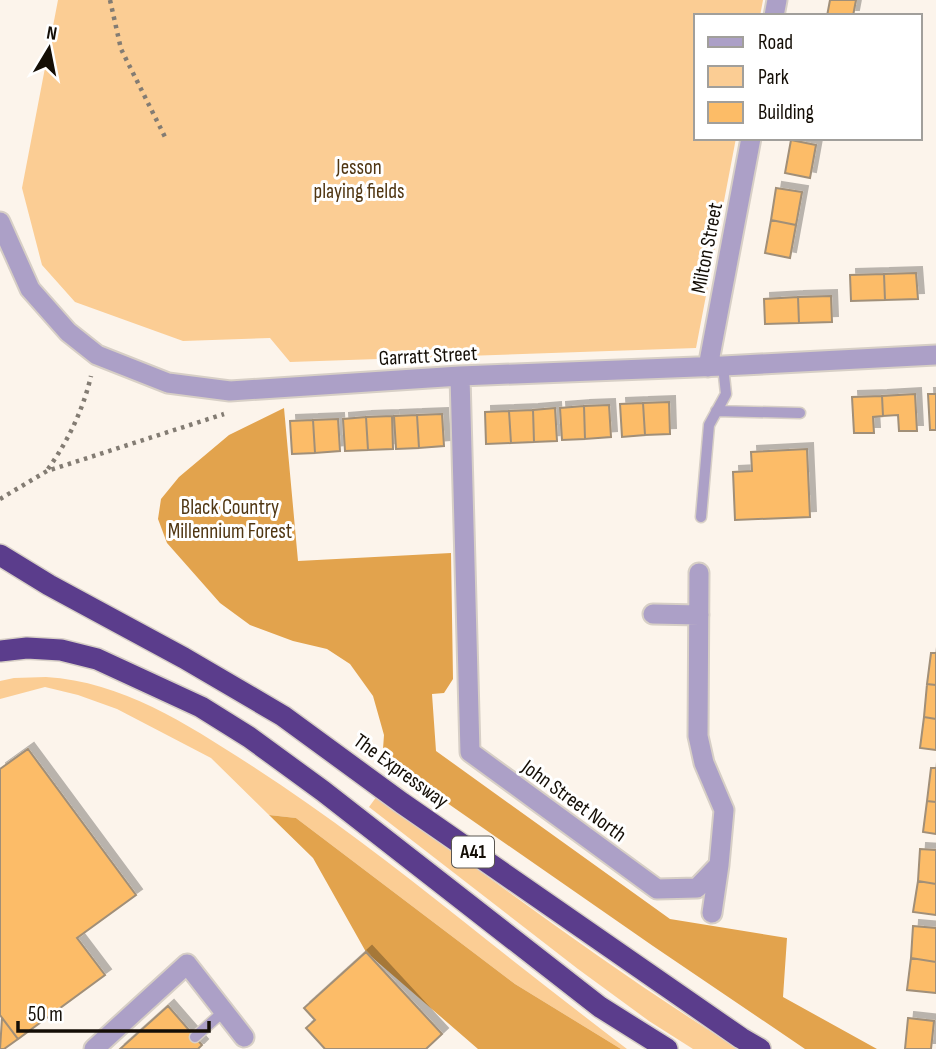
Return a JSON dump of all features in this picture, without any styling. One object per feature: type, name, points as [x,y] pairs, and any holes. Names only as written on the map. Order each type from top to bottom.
[{"type":"highway","name":"The Expressway","points":[[0,555],[49,585],[184,657],[283,716],[414,811],[760,1049]]},
{"type":"highway","name":"A41","points":[[0,651],[27,648],[61,650],[97,659],[201,707],[249,737],[323,791],[600,1007],[667,1049]]},
{"type":"street","name":"Milton Street","points":[[715,366],[751,140]]},
{"type":"street","name":"Garratt Street","points":[[0,222],[30,289],[68,332],[97,355],[168,383],[230,391],[460,376],[936,355]]},
{"type":"street","name":"John Street North","points":[[460,376],[470,752],[657,889],[697,888],[719,865]]},
{"type":"street","points":[[699,573],[698,736],[704,763],[724,810],[712,913]]},
{"type":"street","points":[[653,614],[699,615]]},
{"type":"street","points":[[94,1049],[187,964],[244,1037]]},
{"type":"lane","points":[[701,517],[709,425],[726,394],[715,366]]},
{"type":"lane","points":[[716,411],[800,413]]},
{"type":"lane","points":[[195,1037],[224,1011]]},
{"type":"path","points":[[110,0],[121,50],[165,137]]},
{"type":"path","points":[[47,471],[67,443],[87,392],[97,355]]},
{"type":"path","points":[[0,499],[47,471],[233,411]]},
{"type":"green space","name":"Jesson playing fields","points":[[58,0],[763,0],[760,14],[694,14],[694,140],[736,140],[696,348],[290,362],[270,338],[183,341],[75,302],[42,265],[22,188]]},
{"type":"green space","name":"Black Country Millennium Forest","points":[[284,408],[298,561],[451,553],[453,679],[444,693],[432,694],[436,751],[670,919],[787,938],[783,997],[877,1049],[805,1049],[417,782],[382,763],[384,735],[373,696],[350,664],[327,649],[293,641],[250,625],[220,603],[167,543],[158,519],[161,499],[179,477],[229,435]]},
{"type":"green space","points":[[46,677],[74,680],[127,696],[177,720],[249,764],[385,860],[627,1049],[621,1049],[515,984],[296,818],[269,815],[211,758],[117,709],[78,695],[45,687],[0,699],[0,681]]},
{"type":"green space","points":[[377,796],[601,958],[739,1049],[693,1049],[649,1021],[369,807]]},
{"type":"green space","points":[[269,815],[296,818],[515,984],[621,1049],[478,1049],[366,952],[313,858]]},
{"type":"building","points":[[830,0],[856,0],[853,14],[827,14]]},
{"type":"building","points":[[791,140],[816,145],[810,178],[785,173]]},
{"type":"building","points":[[776,188],[802,192],[796,225],[771,220]]},
{"type":"building","points":[[771,220],[796,225],[790,258],[765,253]]},
{"type":"building","points":[[916,273],[918,299],[885,300],[884,274]]},
{"type":"building","points":[[884,274],[885,300],[851,301],[850,275]]},
{"type":"building","points":[[831,296],[832,322],[799,323],[798,297]]},
{"type":"building","points":[[798,297],[799,323],[765,324],[764,299]]},
{"type":"building","points":[[915,394],[917,431],[899,431],[898,415],[883,416],[882,396]]},
{"type":"building","points":[[928,394],[936,394],[936,430],[930,430]]},
{"type":"building","points":[[882,396],[883,416],[873,417],[874,433],[854,433],[852,397]]},
{"type":"building","points":[[669,402],[670,434],[645,435],[643,403]]},
{"type":"building","points":[[643,403],[645,435],[622,437],[620,404]]},
{"type":"building","points":[[609,405],[611,437],[585,439],[584,406]]},
{"type":"building","points":[[584,406],[585,439],[562,440],[560,408]]},
{"type":"building","points":[[555,408],[557,441],[534,442],[533,410]]},
{"type":"building","points":[[533,410],[534,442],[511,443],[509,411]]},
{"type":"building","points":[[509,411],[511,443],[486,444],[485,412]]},
{"type":"building","points":[[442,414],[444,446],[419,448],[417,415]]},
{"type":"building","points":[[417,415],[419,448],[396,449],[394,416]]},
{"type":"building","points":[[392,416],[393,449],[368,450],[366,417]]},
{"type":"building","points":[[366,417],[368,450],[345,451],[343,419]]},
{"type":"building","points":[[338,419],[340,451],[315,453],[313,420]]},
{"type":"building","points":[[313,420],[315,453],[292,454],[290,421]]},
{"type":"building","points":[[807,449],[810,517],[735,520],[733,472],[752,471],[751,452]]},
{"type":"building","points":[[931,653],[936,653],[936,685],[927,684]]},
{"type":"building","points":[[927,684],[936,685],[936,719],[924,717]]},
{"type":"building","points":[[924,717],[936,719],[936,750],[920,748]]},
{"type":"building","points":[[28,749],[136,895],[77,938],[105,975],[18,1039],[0,1015],[0,769]]},
{"type":"building","points":[[931,768],[936,768],[936,802],[927,801]]},
{"type":"building","points":[[927,801],[936,802],[936,834],[923,832]]},
{"type":"building","points":[[920,849],[936,850],[936,884],[918,881]]},
{"type":"building","points":[[918,881],[936,884],[936,915],[913,912]]},
{"type":"building","points":[[913,926],[936,928],[936,962],[911,958]]},
{"type":"building","points":[[366,952],[442,1034],[426,1049],[325,1049],[306,1028],[315,1020],[304,1008]]},
{"type":"building","points":[[911,958],[936,962],[936,993],[907,990]]},
{"type":"building","points":[[168,1006],[202,1045],[198,1049],[120,1049]]},
{"type":"building","points":[[2,1018],[18,1039],[0,1049]]},
{"type":"building","points":[[908,1018],[934,1021],[931,1049],[905,1049]]}]
